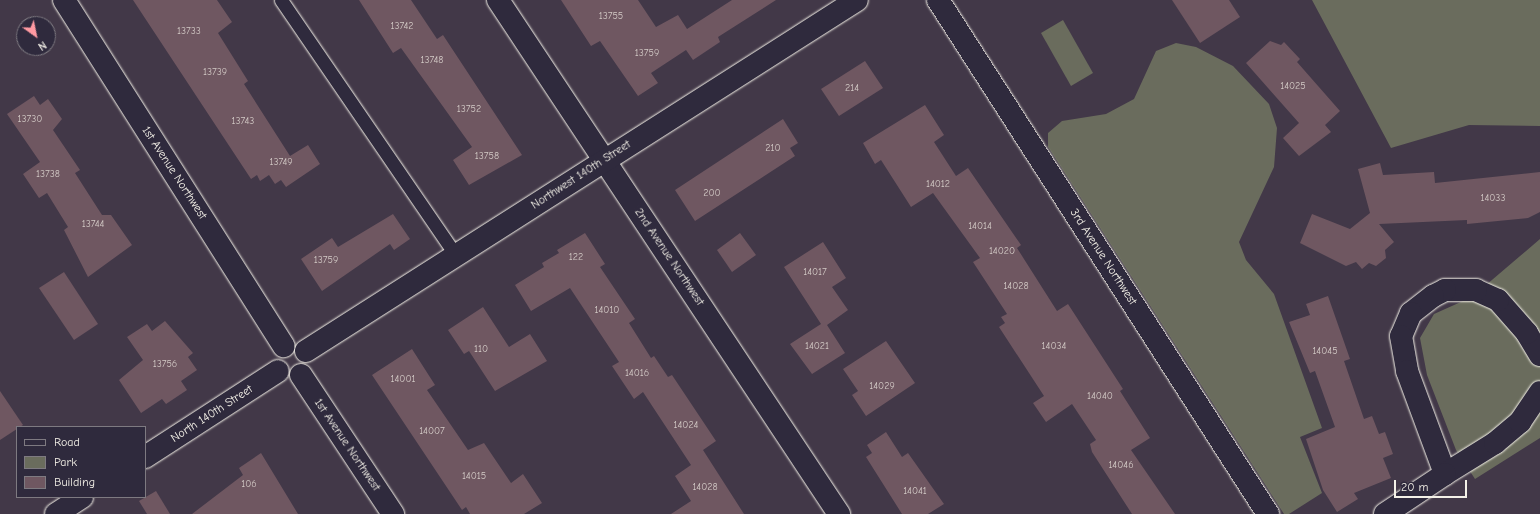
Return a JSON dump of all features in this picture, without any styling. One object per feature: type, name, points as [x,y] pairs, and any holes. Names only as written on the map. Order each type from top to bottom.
[{"type":"street","name":"1st Avenue Northwest","points":[[64,0],[284,346]]},
{"type":"street","name":"2nd Avenue Northwest","points":[[498,0],[839,514]]},
{"type":"street","name":"Northwest 140th Street","points":[[306,351],[857,0]]},
{"type":"street","name":"3rd Avenue Northwest","points":[[938,0],[1268,514]]},
{"type":"street","points":[[1445,474],[1401,350],[1400,336],[1411,313],[1445,290],[1462,289],[1489,294],[1527,333],[1540,354]]},
{"type":"street","points":[[298,345],[306,351],[309,362],[301,375],[290,378],[278,371],[275,357],[284,346],[298,345]]},
{"type":"street","name":"North 140th Street","points":[[146,456],[278,371]]},
{"type":"street","name":"1st Avenue Northwest","points":[[301,375],[393,514]]},
{"type":"street","points":[[1385,514],[1500,439],[1520,422],[1540,392]]},
{"type":"street","points":[[56,514],[80,498]]},
{"type":"lane","points":[[281,0],[456,256]]},
{"type":"green space","points":[[1312,0],[1540,0],[1540,126],[1469,125],[1391,148]]},
{"type":"green space","points":[[1063,20],[1093,73],[1071,86],[1041,33]]},
{"type":"green space","points":[[1176,43],[1196,47],[1233,66],[1269,104],[1277,128],[1274,167],[1239,242],[1246,260],[1274,294],[1322,428],[1300,437],[1322,493],[1289,514],[1284,514],[1048,147],[1048,133],[1062,121],[1106,114],[1134,99],[1156,51]]},
{"type":"green space","points":[[1540,239],[1540,438],[1475,479],[1456,450],[1427,375],[1420,338],[1434,314],[1472,297]]},
{"type":"building","points":[[133,0],[217,0],[232,22],[218,33],[248,81],[244,84],[290,156],[308,145],[320,164],[286,187],[281,180],[275,184],[269,175],[260,181],[257,175],[251,179]]},
{"type":"building","points":[[359,0],[411,0],[437,39],[443,35],[522,155],[469,185],[453,160],[472,147],[401,48],[393,53]]},
{"type":"building","points":[[561,0],[638,0],[656,27],[678,15],[687,29],[732,0],[776,0],[718,37],[720,42],[693,60],[686,50],[651,73],[658,83],[638,96],[600,41],[591,46]]},
{"type":"building","points":[[1172,0],[1229,0],[1240,17],[1200,43]]},
{"type":"building","points":[[1270,41],[1281,45],[1284,42],[1300,59],[1297,62],[1340,111],[1325,125],[1331,132],[1299,156],[1283,138],[1299,123],[1246,63]]},
{"type":"building","points":[[865,61],[883,88],[839,116],[821,89]]},
{"type":"building","points":[[34,96],[40,105],[48,99],[62,119],[53,130],[80,170],[75,173],[102,215],[111,215],[132,245],[88,277],[64,230],[68,227],[47,193],[39,198],[23,174],[40,162],[7,114]]},
{"type":"building","points":[[925,105],[944,135],[934,142],[956,176],[968,168],[1021,245],[1017,248],[1057,311],[1068,304],[1123,389],[1120,391],[1150,438],[1131,450],[1175,514],[1132,514],[1092,452],[1090,444],[1096,440],[1072,404],[1046,422],[1033,403],[1044,396],[999,327],[1005,323],[1001,317],[1007,314],[973,262],[980,258],[933,193],[911,207],[881,160],[875,164],[863,143]]},
{"type":"building","points":[[783,119],[798,143],[790,148],[795,156],[695,221],[675,190]]},
{"type":"building","points":[[1380,163],[1383,175],[1434,172],[1435,183],[1540,172],[1540,212],[1528,218],[1467,224],[1467,220],[1379,224],[1394,242],[1385,250],[1386,258],[1376,266],[1369,263],[1362,269],[1356,262],[1346,266],[1300,243],[1312,214],[1350,229],[1370,213],[1358,169]]},
{"type":"building","points":[[393,214],[410,239],[394,250],[390,244],[322,291],[301,259],[332,238],[338,247]]},
{"type":"building","points":[[585,233],[605,264],[600,267],[635,319],[629,323],[651,358],[654,356],[668,377],[672,375],[716,441],[703,450],[744,514],[671,514],[691,501],[675,476],[691,465],[643,392],[634,399],[612,366],[619,362],[570,288],[531,311],[515,285],[544,267],[542,263],[559,253],[557,250]]},
{"type":"building","points":[[740,233],[756,255],[732,272],[717,250]]},
{"type":"building","points":[[823,242],[846,278],[832,287],[848,310],[827,325],[845,353],[812,374],[790,344],[821,324],[784,267]]},
{"type":"building","points":[[64,272],[98,324],[74,340],[39,288]]},
{"type":"building","points":[[1328,296],[1350,359],[1344,361],[1364,419],[1372,416],[1379,434],[1385,432],[1393,454],[1383,458],[1391,478],[1354,493],[1358,499],[1337,512],[1323,490],[1306,439],[1335,427],[1315,371],[1310,373],[1289,322],[1310,315],[1306,304]]},
{"type":"building","points":[[483,307],[509,347],[530,334],[547,361],[495,391],[469,351],[464,354],[448,330]]},
{"type":"building","points":[[165,321],[193,353],[188,357],[197,370],[181,381],[187,390],[166,404],[162,399],[141,413],[119,380],[143,360],[127,337],[147,324],[152,331]]},
{"type":"building","points":[[886,341],[915,383],[866,416],[852,395],[858,391],[843,369]]},
{"type":"building","points":[[412,349],[435,385],[427,390],[468,450],[484,443],[511,483],[523,474],[542,503],[524,514],[470,514],[466,507],[462,510],[372,375]]},
{"type":"building","points":[[0,391],[23,425],[16,426],[16,430],[0,440]]},
{"type":"building","points":[[886,432],[902,457],[908,453],[944,504],[928,514],[902,514],[866,457],[872,453],[867,445]]},
{"type":"building","points":[[261,453],[298,514],[192,514],[243,475],[239,468]]},
{"type":"building","points":[[156,491],[170,514],[147,514],[139,501]]}]
